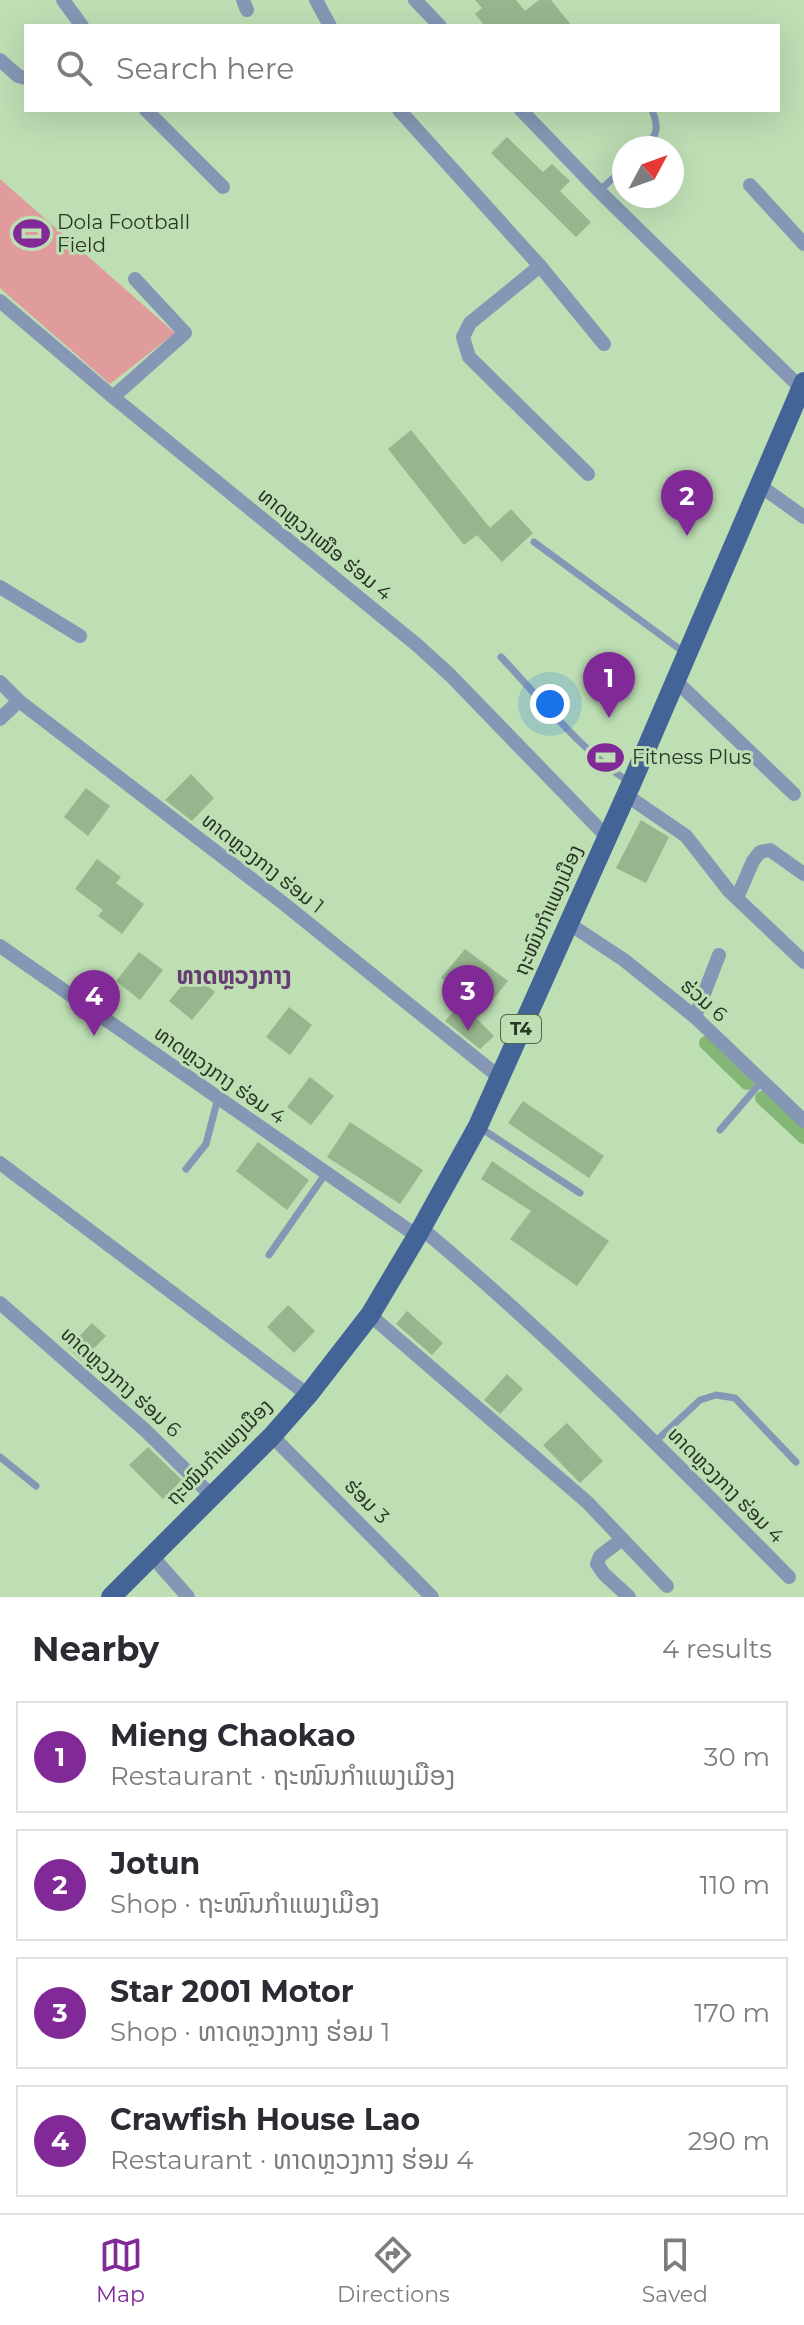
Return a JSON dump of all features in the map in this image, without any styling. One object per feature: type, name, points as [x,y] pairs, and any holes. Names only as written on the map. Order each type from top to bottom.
[{"type":"main road","name":"ຖະໜົນກຳແພງເມືອງ","points":[[111,1597],[272,1436],[308,1395],[370,1315],[419,1232],[478,1126],[629,789],[802,385]]},
{"type":"street","points":[[63,0],[81,24]]},
{"type":"street","points":[[316,0],[329,24]]},
{"type":"street","points":[[415,0],[438,24]]},
{"type":"street","points":[[0,60],[24,78]]},
{"type":"street","points":[[148,112],[223,187]]},
{"type":"street","points":[[401,112],[540,266],[604,344]]},
{"type":"street","points":[[523,112],[599,191],[802,385]]},
{"type":"street","points":[[750,185],[804,244]]},
{"type":"street","points":[[540,266],[470,323],[463,337],[469,357],[588,474]]},
{"type":"street","points":[[113,397],[185,333],[135,279]]},
{"type":"street","name":"ທາດຫຼວງເໜືອ ຮ່ອມ 4","points":[[0,301],[417,645],[607,837]]},
{"type":"street","points":[[759,485],[804,517]]},
{"type":"street","points":[[0,587],[80,636]]},
{"type":"street","points":[[676,681],[794,794]]},
{"type":"street","name":"ທາດຫຼວງກາງ ຮ່ອມ 1","points":[[0,682],[19,701],[283,903],[499,1077]]},
{"type":"street","points":[[0,719],[19,701]]},
{"type":"street","points":[[629,789],[686,836],[718,880],[804,962]]},
{"type":"street","points":[[737,898],[760,852],[770,850],[804,874]]},
{"type":"street","name":"ຮ່ວມ 6","points":[[568,923],[624,960],[695,1017],[804,1121]]},
{"type":"street","name":"ທາດຫຼວງກາງ ຮ່ອມ 4","points":[[0,946],[326,1173],[419,1232],[519,1313],[655,1442],[789,1577]]},
{"type":"street","points":[[695,1017],[719,955]]},
{"type":"street","points":[[0,1163],[308,1395]]},
{"type":"street","name":"ທາດຫຼວງກາງ ຮ່ອມ 6","points":[[0,1303],[145,1430],[211,1495]]},
{"type":"street","points":[[370,1315],[587,1502],[667,1586]]},
{"type":"street","name":"ຮ່ອມ 3","points":[[272,1436],[432,1597]]},
{"type":"street","points":[[621,1540],[600,1556],[597,1564],[629,1597]]},
{"type":"street","points":[[151,1555],[188,1597]]},
{"type":"lane","points":[[653,112],[658,124],[653,136]]},
{"type":"lane","points":[[599,191],[612,179]]},
{"type":"lane","points":[[534,542],[687,654]]},
{"type":"lane","points":[[501,657],[629,789]]},
{"type":"lane","points":[[720,1130],[762,1081]]},
{"type":"lane","points":[[186,1169],[206,1144],[218,1098]]},
{"type":"lane","points":[[478,1126],[580,1193]]},
{"type":"lane","points":[[269,1255],[326,1173]]},
{"type":"lane","points":[[655,1442],[700,1400],[716,1395],[735,1398],[796,1462]]},
{"type":"lane","points":[[0,1457],[36,1486]]},
{"type":"shaded area","name":"Dola Football Field","points":[[0,179],[175,333],[110,384],[0,288]]},
{"type":"building","points":[[475,0],[516,0],[525,11],[539,0],[551,0],[570,24],[483,24],[475,14],[482,8]]},
{"type":"building","points":[[507,137],[543,172],[552,164],[570,181],[560,191],[591,222],[576,237],[491,153]]},
{"type":"building","points":[[411,430],[490,528],[511,509],[533,533],[502,562],[477,535],[464,545],[388,449]]},
{"type":"building","points":[[191,774],[214,798],[192,821],[165,800]]},
{"type":"building","points":[[86,788],[110,806],[88,836],[64,817]]},
{"type":"building","points":[[641,820],[669,837],[646,883],[616,868]]},
{"type":"building","points":[[97,859],[121,877],[116,883],[144,904],[122,934],[98,916],[103,910],[75,889]]},
{"type":"building","points":[[465,949],[508,981],[477,1019],[494,1036],[480,1049],[445,1021],[466,998],[441,978]]},
{"type":"building","points":[[139,952],[163,970],[140,1000],[116,981]]},
{"type":"building","points":[[192,973],[215,992],[192,1020],[169,1001]]},
{"type":"building","points":[[289,1007],[312,1025],[290,1055],[266,1037]]},
{"type":"building","points":[[310,1077],[334,1096],[311,1125],[287,1107]]},
{"type":"building","points":[[523,1101],[604,1156],[589,1178],[508,1123]]},
{"type":"building","points":[[350,1122],[423,1170],[400,1204],[327,1157]]},
{"type":"building","points":[[258,1142],[309,1180],[287,1210],[236,1171]]},
{"type":"building","points":[[492,1161],[609,1241],[577,1286],[510,1239],[531,1211],[481,1179]]},
{"type":"building","points":[[288,1305],[315,1331],[294,1353],[267,1327]]},
{"type":"building","points":[[407,1311],[443,1343],[432,1355],[396,1324]]},
{"type":"building","points":[[92,1323],[106,1336],[82,1361],[68,1348]]},
{"type":"building","points":[[507,1374],[523,1389],[500,1414],[484,1400]]},
{"type":"building","points":[[567,1423],[603,1461],[580,1483],[543,1445]]},
{"type":"building","points":[[148,1447],[182,1480],[163,1499],[129,1465]]},
{"type":"waterway","points":[[706,1043],[747,1083]]},
{"type":"waterway","points":[[762,1098],[804,1137]]},
{"type":"place","name":"Dola Football Field","points":[[31,233]]},
{"type":"place","name":"Jotun","points":[[687,536]]},
{"type":"place","name":"Mieng Chaokao","points":[[609,718]]},
{"type":"place","name":"Fitness Plus","points":[[606,757]]},
{"type":"place","name":"Star 2001 Motor","points":[[468,1031]]},
{"type":"place","name":"Crawfish House Lao","points":[[94,1036]]},
{"type":"district","name":"ທາດຫຼວງກາງ","points":[[234,975]]}]
